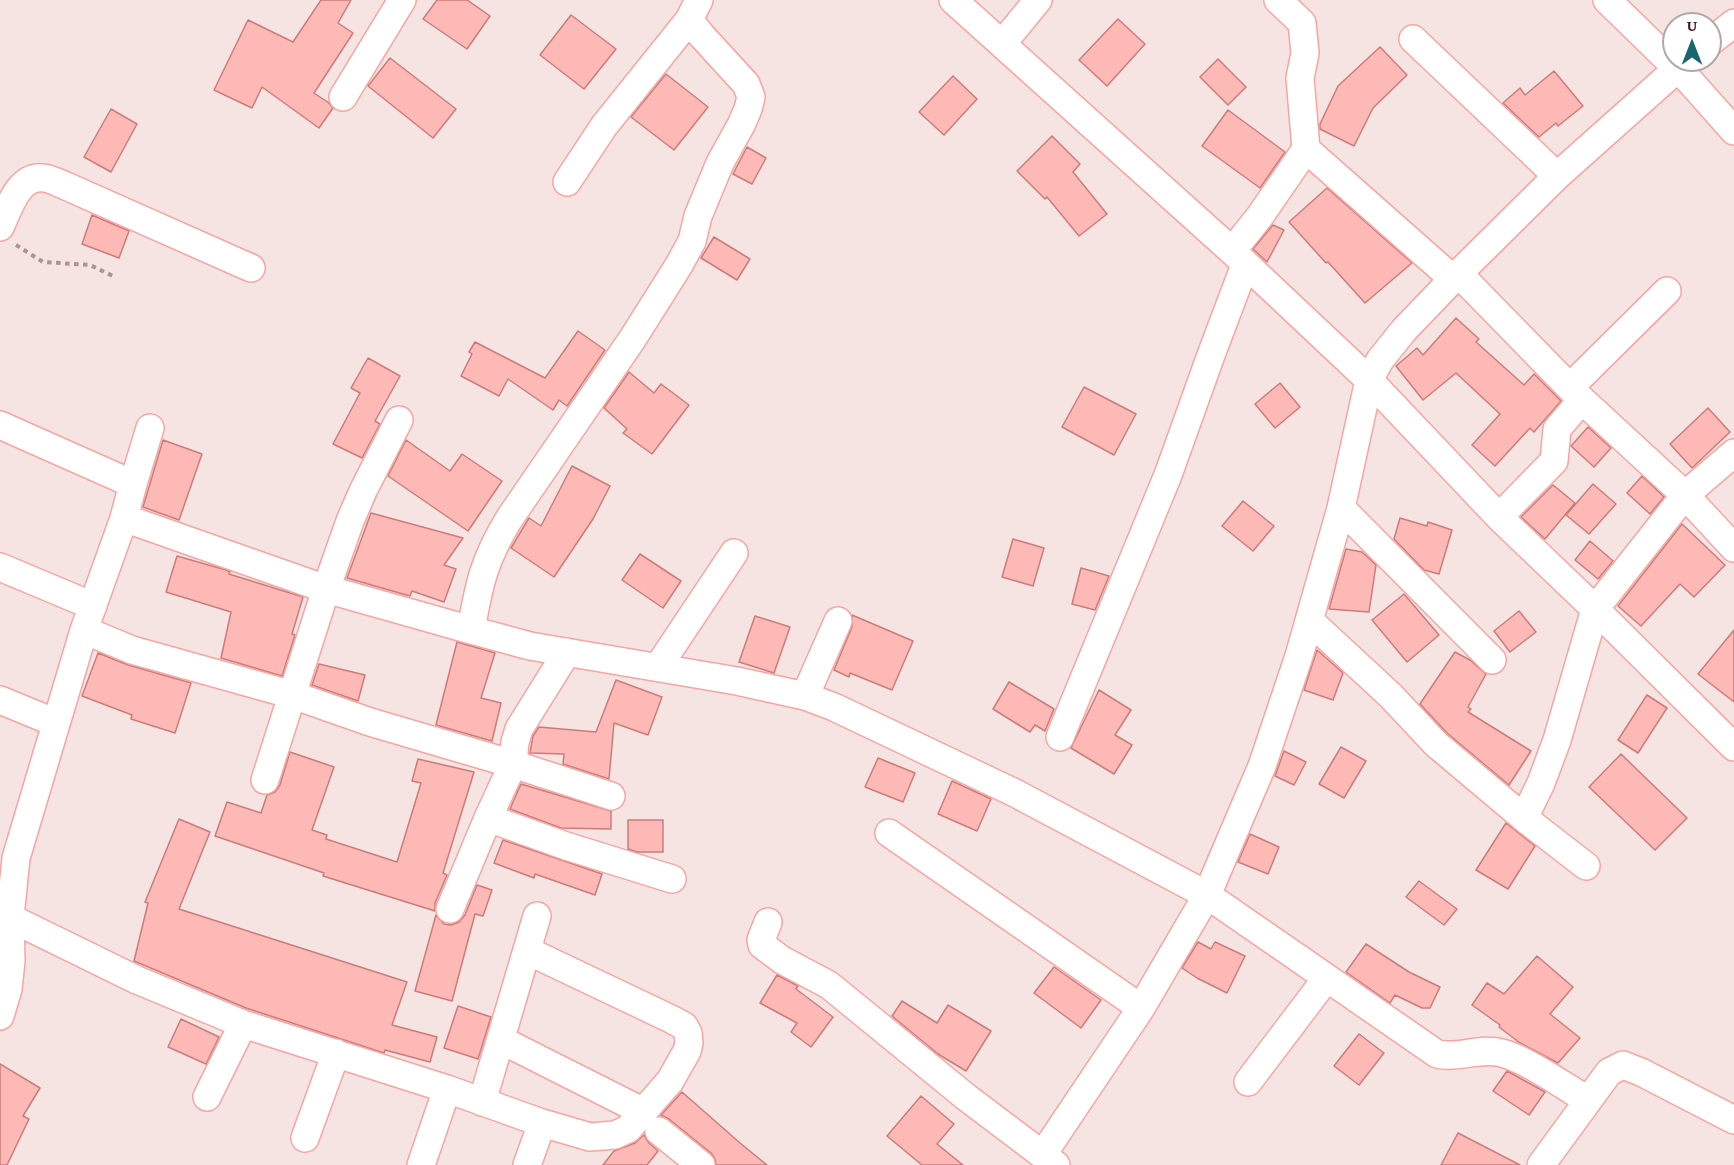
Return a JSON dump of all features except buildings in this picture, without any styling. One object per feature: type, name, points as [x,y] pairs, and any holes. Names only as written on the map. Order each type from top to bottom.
[{"type":"street","points":[[343,97],[402,0]]},
{"type":"street","points":[[953,0],[1239,258],[1369,380],[1499,517],[1734,747]]},
{"type":"street","points":[[1002,44],[1038,0]]},
{"type":"street","points":[[1060,737],[1168,476],[1210,355],[1239,258],[1260,216],[1306,149],[1300,78],[1305,53],[1302,23],[1278,0]]},
{"type":"street","points":[[1607,0],[1662,47]]},
{"type":"street","points":[[567,182],[604,126],[694,10]]},
{"type":"street","points":[[471,630],[482,576],[492,546],[633,338],[678,265],[692,241],[698,216],[720,163],[748,109],[751,97],[746,84],[702,36],[694,10]]},
{"type":"street","points":[[1722,32],[1734,22]]},
{"type":"street","points":[[1413,39],[1557,176]]},
{"type":"street","points":[[768,922],[761,940],[762,945],[782,960],[829,985],[966,1097],[1049,1160],[1207,896],[1262,766],[1310,621],[1341,508],[1369,380],[1380,360],[1456,276],[1557,176],[1673,72]]},
{"type":"street","points":[[1688,72],[1734,131]]},
{"type":"street","points":[[1306,149],[1456,276],[1685,495],[1734,548]]},
{"type":"street","points":[[4,234],[17,191],[25,182],[34,178],[44,178],[251,268]]},
{"type":"street","points":[[1499,517],[1554,461],[1557,429],[1576,393],[1667,291]]},
{"type":"street","points":[[265,780],[326,589],[363,491],[399,420]]},
{"type":"street","points":[[0,424],[133,484]]},
{"type":"street","points":[[0,1016],[8,989],[11,961],[5,915],[16,858],[56,723],[124,518],[150,428]]},
{"type":"street","points":[[1524,818],[1542,783],[1557,740],[1595,609],[1685,495],[1734,453]]},
{"type":"street","points":[[1341,508],[1492,660]]},
{"type":"street","points":[[124,518],[326,589],[530,646],[658,667],[805,696],[834,707],[1015,793],[1207,896],[1437,1054],[1447,1056],[1501,1053],[1516,1059],[1588,1100]]},
{"type":"street","points":[[658,667],[734,553]]},
{"type":"street","points":[[0,567],[89,618],[132,650],[293,695],[370,722],[513,764],[611,796]]},
{"type":"street","points":[[805,696],[838,621]]},
{"type":"street","points":[[1310,621],[1358,664],[1436,744],[1524,818],[1586,866]]},
{"type":"street","points":[[450,909],[513,764],[519,729],[567,652]]},
{"type":"street","points":[[0,700],[56,723]]},
{"type":"street","points":[[488,818],[566,846],[672,879]]},
{"type":"street","points":[[889,833],[1141,1008]]},
{"type":"street","points":[[5,915],[137,980],[243,1024],[447,1089],[542,1123],[590,1137],[604,1137],[650,1121],[687,1051],[688,1033],[684,1026],[528,951]]},
{"type":"street","points":[[482,1102],[537,916]]},
{"type":"street","points":[[1248,1082],[1326,979]]},
{"type":"street","points":[[207,1097],[243,1024]]},
{"type":"street","points":[[501,1040],[650,1121],[690,1161]]},
{"type":"street","points":[[305,1138],[336,1053]]},
{"type":"street","points":[[1540,1165],[1609,1072],[1623,1065],[1734,1120]]},
{"type":"street","points":[[421,1165],[447,1089]]},
{"type":"street","points":[[527,1165],[542,1123]]},
{"type":"path","points":[[4,234],[43,261],[90,265],[115,278]]}]
